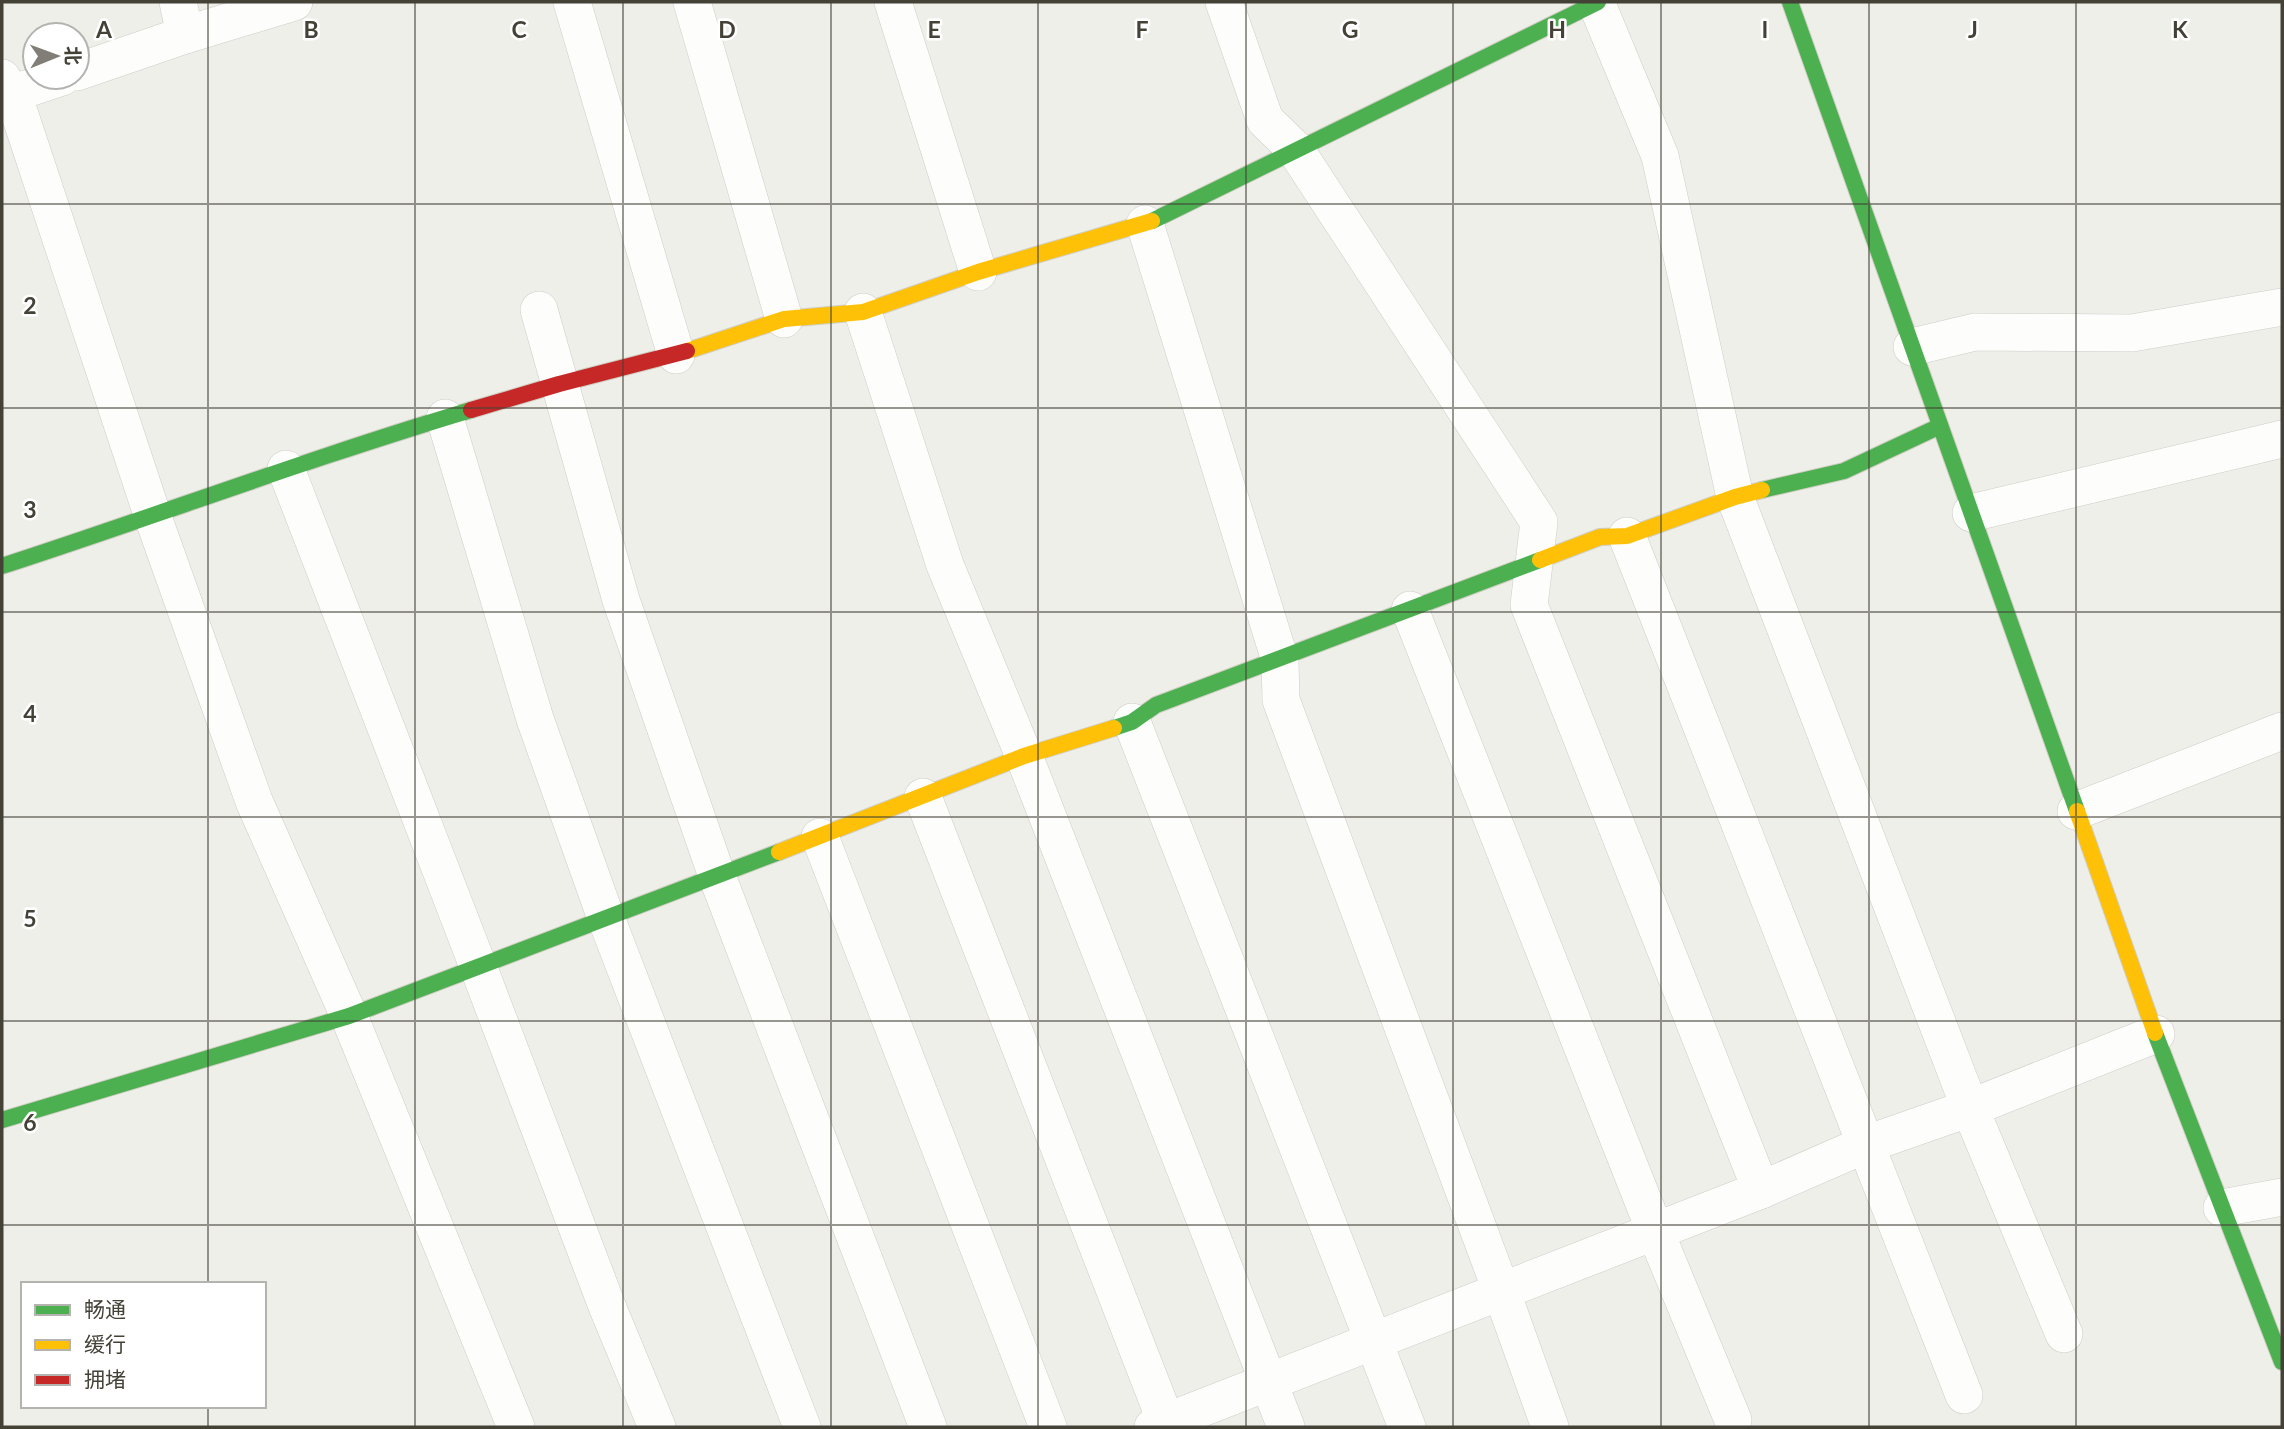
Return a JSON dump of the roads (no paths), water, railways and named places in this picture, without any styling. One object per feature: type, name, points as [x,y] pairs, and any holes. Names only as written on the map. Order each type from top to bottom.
[{"type":"street","points":[[91,65],[182,18],[294,2]]},
{"type":"street","points":[[572,2],[676,355]]},
{"type":"street","points":[[692,2],[784,319]]},
{"type":"street","points":[[893,2],[978,272]]},
{"type":"street","points":[[1224,2],[1265,120],[1295,149],[1538,522],[1529,605],[1761,1190]]},
{"type":"street","points":[[2,566],[445,418],[559,384],[676,355],[784,319],[863,312],[978,272],[1145,224],[1597,2],[1660,156],[1735,497],[1970,1108],[2064,1334]]},
{"type":"street","points":[[1790,2],[2156,1034],[2282,1362]]},
{"type":"street","points":[[5,90],[254,801],[349,1016],[516,1427]]},
{"type":"street","points":[[1145,224],[1280,660],[1281,701],[1550,1427]]},
{"type":"street","points":[[1912,347],[1975,332],[2132,333],[2282,307]]},
{"type":"street","points":[[539,310],[621,600],[717,876],[928,1427]]},
{"type":"street","points":[[863,312],[945,565],[1024,756],[1286,1427]]},
{"type":"street","points":[[445,418],[535,719],[606,918],[802,1427]]},
{"type":"street","points":[[2,1120],[349,1016],[820,837],[1024,756],[1132,722],[1156,705],[1600,537],[1627,536],[1735,497],[1844,471],[1940,426]]},
{"type":"street","points":[[1971,513],[2282,439]]},
{"type":"street","points":[[286,469],[607,1306],[657,1427]]},
{"type":"street","points":[[1627,536],[1964,1395]]},
{"type":"street","points":[[1409,610],[1655,1231],[1733,1420]]},
{"type":"street","points":[[1132,722],[1407,1427]]},
{"type":"street","points":[[2076,811],[2282,731]]},
{"type":"street","points":[[923,797],[1162,1425],[1372,1340],[1761,1190],[1864,1145],[1970,1108],[2156,1034]]},
{"type":"street","points":[[820,837],[1048,1427]]},
{"type":"street","points":[[2222,1208],[2282,1197]]}]
